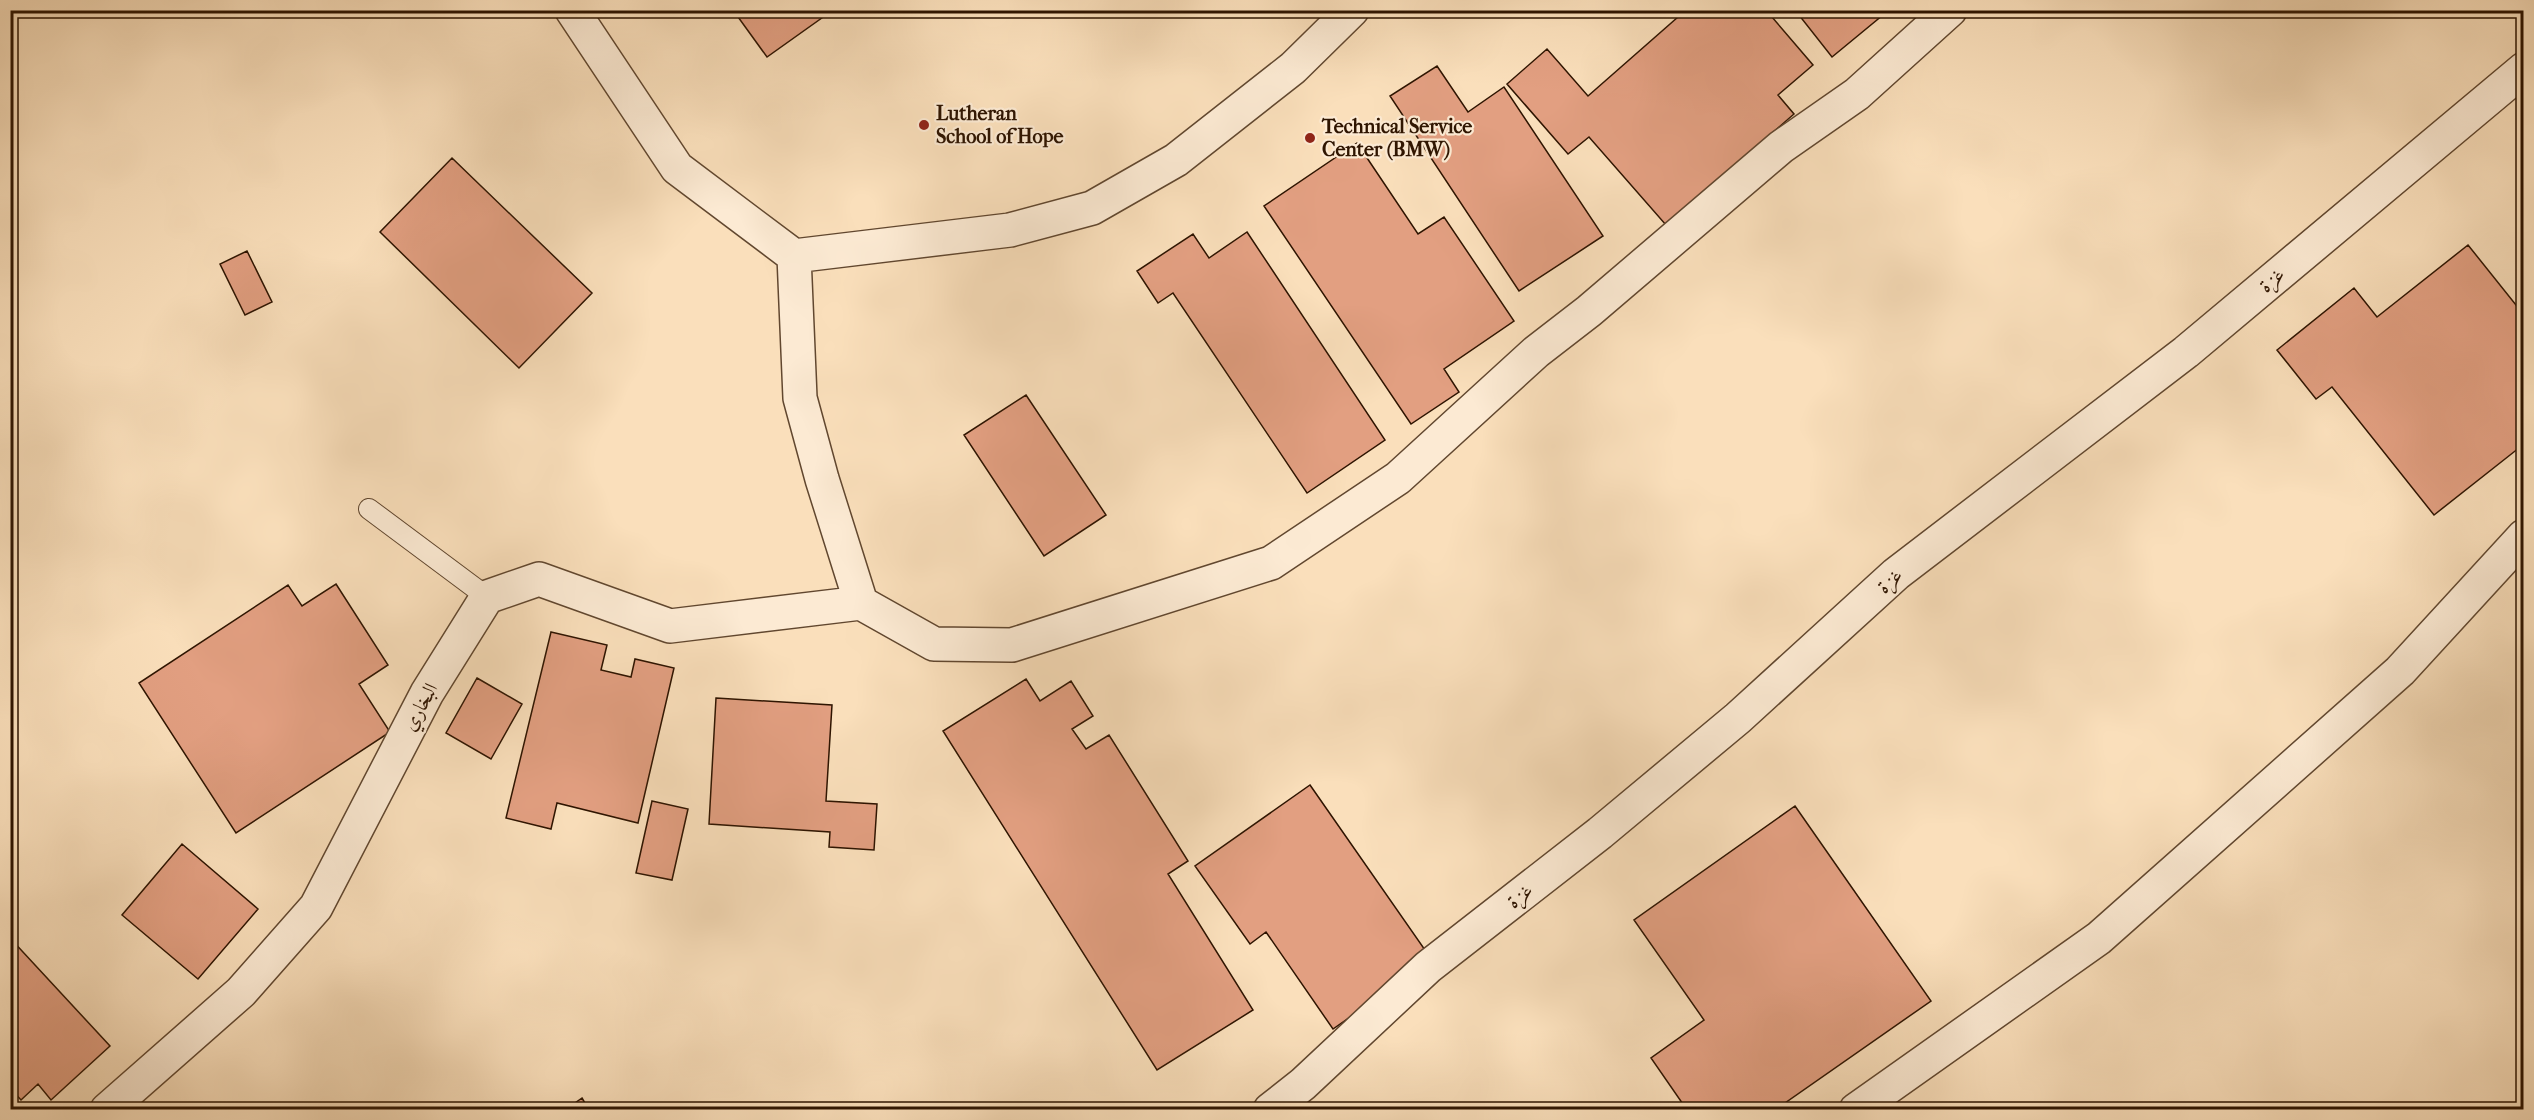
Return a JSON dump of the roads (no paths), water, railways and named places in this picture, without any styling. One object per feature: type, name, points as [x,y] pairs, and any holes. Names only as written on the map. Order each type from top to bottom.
[{"type":"street","points":[[572,10],[677,168],[794,256],[1010,230],[1092,208],[1176,160],[1293,68],[1352,10]]},
{"type":"street","points":[[487,597],[539,579],[670,626],[861,603],[933,644],[1012,645],[1271,563],[1398,478],[1536,352],[1589,311],[1781,147],[1857,94],[1950,10]]},
{"type":"street","name":"غزة","points":[[1270,1110],[1303,1084],[1428,967],[1600,833],[1738,718],[1896,574],[2186,352],[2523,69]]},
{"type":"street","points":[[794,256],[800,398],[861,603]]},
{"type":"street","points":[[1856,1110],[2098,938],[2400,672],[2523,536]]},
{"type":"street","name":"البخاري","points":[[107,1110],[241,992],[316,907],[427,693],[487,597]]},
{"type":"lane","points":[[369,509],[487,597]]},
{"type":"place","name":"Lutheran School of Hope","points":[[924,125]]},
{"type":"place","name":"Technical Service Center (BMW)","points":[[1310,138]]}]
